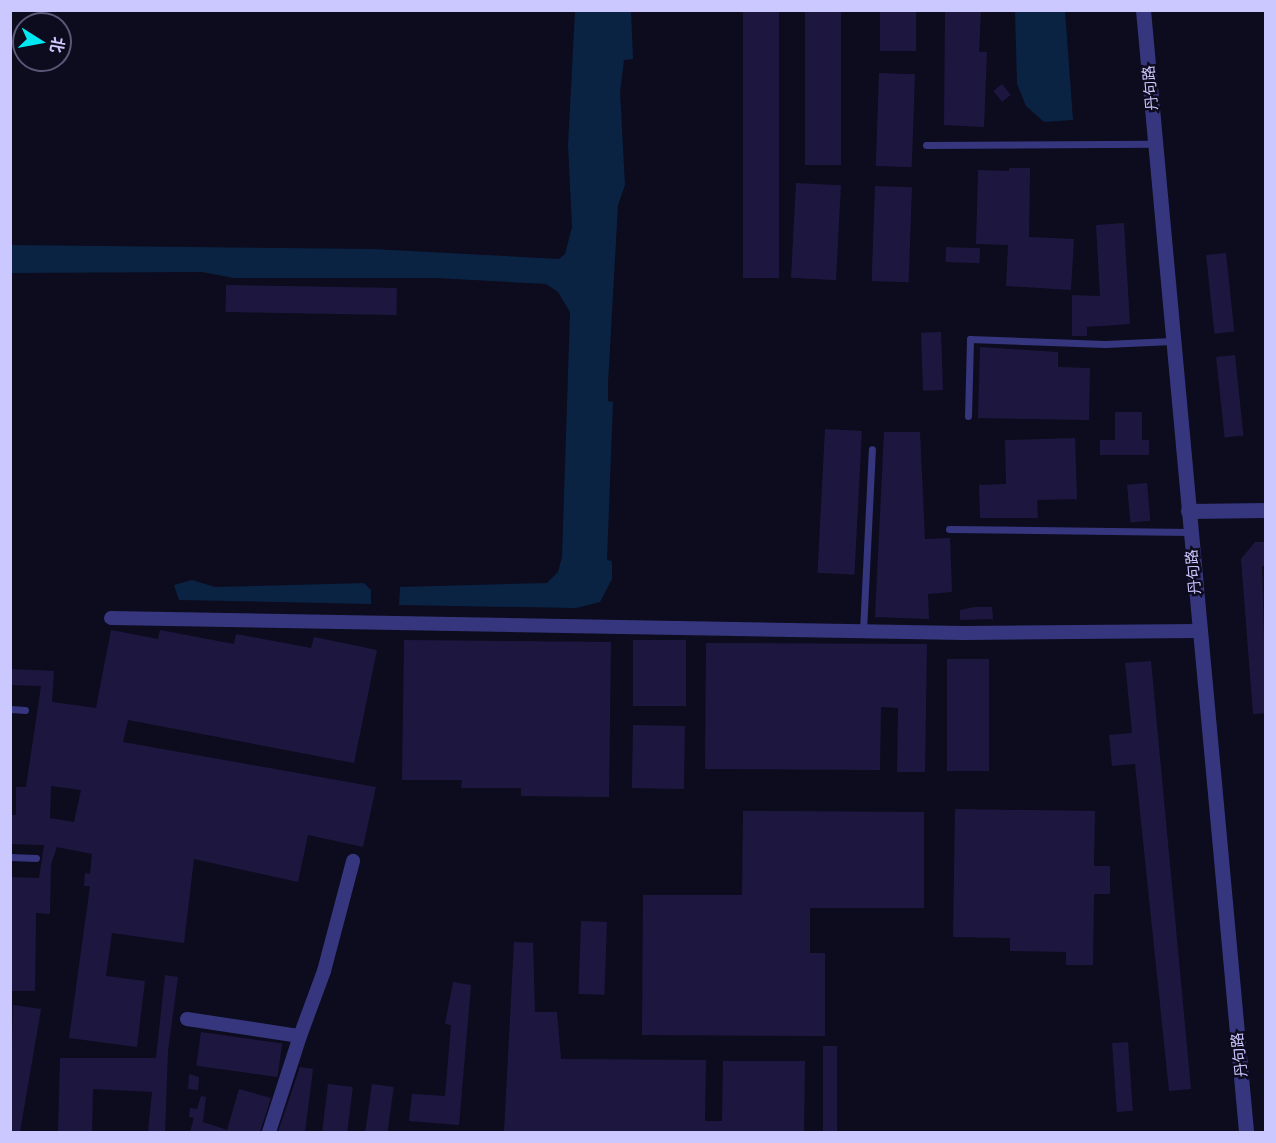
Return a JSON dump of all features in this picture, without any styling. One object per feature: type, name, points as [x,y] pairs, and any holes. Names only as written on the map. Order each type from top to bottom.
[{"type":"street","name":"丹句路","points":[[1143,10],[1197,631],[1246,1132]]},
{"type":"street","points":[[1188,511],[1266,510]]},
{"type":"street","points":[[111,618],[863,631],[1197,631]]},
{"type":"street","points":[[269,1132],[324,971],[353,861]]},
{"type":"street","points":[[187,1019],[300,1036]]},
{"type":"lane","points":[[926,145],[1155,144]]},
{"type":"lane","points":[[969,416],[970,339],[1105,344],[1172,341]]},
{"type":"lane","points":[[863,631],[872,449]]},
{"type":"lane","points":[[949,528],[1189,532]]},
{"type":"lane","points":[[10,709],[25,710]]},
{"type":"lane","points":[[10,856],[36,858]]},
{"type":"water","points":[[575,11],[631,11],[633,59],[624,60],[620,92],[625,185],[618,205],[608,383],[608,401],[613,402],[607,560],[612,561],[612,579],[600,602],[576,608],[399,605],[400,587],[547,583],[558,572],[562,557],[570,312],[558,292],[546,284],[436,278],[234,278],[202,272],[11,273],[11,245],[373,249],[559,259],[565,254],[572,227],[568,145]]},
{"type":"water","points":[[1015,11],[1065,11],[1073,120],[1044,122],[1026,106],[1017,84]]},
{"type":"water","points":[[192,580],[215,587],[364,583],[371,590],[371,604],[179,600],[174,585]]},
{"type":"building","points":[[743,10],[779,10],[779,278],[743,278]]},
{"type":"building","points":[[805,10],[841,10],[841,165],[805,165]]},
{"type":"building","points":[[880,10],[916,10],[916,51],[880,51]]},
{"type":"building","points":[[945,10],[981,10],[979,52],[987,52],[984,127],[944,125]]},
{"type":"building","points":[[879,73],[915,74],[912,167],[876,166]]},
{"type":"building","points":[[1002,84],[1011,95],[1002,102],[993,91]]},
{"type":"building","points":[[1009,168],[1030,168],[1029,237],[1074,239],[1071,290],[1006,286],[1008,245],[976,244],[978,170],[1009,171]]},
{"type":"building","points":[[796,183],[841,185],[836,280],[791,278]]},
{"type":"building","points":[[875,186],[912,187],[909,282],[872,281]]},
{"type":"building","points":[[1124,223],[1130,324],[1087,327],[1087,336],[1072,336],[1072,295],[1100,296],[1096,225]]},
{"type":"building","points":[[946,247],[980,248],[979,263],[945,262]]},
{"type":"building","points":[[1226,253],[1234,332],[1214,334],[1206,255]]},
{"type":"building","points":[[226,285],[397,288],[397,315],[226,312]]},
{"type":"building","points":[[941,332],[943,390],[923,391],[921,333]]},
{"type":"building","points":[[980,347],[1058,352],[1058,367],[1090,368],[1089,420],[978,418]]},
{"type":"building","points":[[1235,355],[1243,436],[1225,438],[1216,357]]},
{"type":"building","points":[[1115,412],[1142,412],[1142,440],[1149,440],[1149,455],[1100,455],[1100,440],[1115,440]]},
{"type":"building","points":[[825,429],[862,431],[854,575],[817,573]]},
{"type":"building","points":[[884,432],[920,432],[925,539],[950,538],[952,592],[928,594],[929,619],[875,617]]},
{"type":"building","points":[[1075,438],[1077,499],[1037,500],[1038,518],[980,518],[979,485],[1006,484],[1005,440]]},
{"type":"building","points":[[1147,483],[1150,521],[1130,523],[1127,485]]},
{"type":"building","points":[[1255,542],[1266,542],[1266,566],[1262,566],[1266,713],[1253,714],[1241,559]]},
{"type":"building","points":[[992,607],[993,619],[960,620],[960,610]]},
{"type":"building","points":[[111,630],[158,639],[160,630],[234,644],[236,634],[311,648],[314,637],[377,650],[354,763],[128,720],[123,742],[376,787],[363,847],[308,835],[298,882],[194,859],[184,943],[112,933],[106,976],[145,981],[137,1047],[69,1038],[90,886],[84,886],[85,873],[90,874],[92,854],[57,847],[51,864],[50,914],[36,913],[35,991],[10,991],[10,877],[39,878],[44,845],[10,844],[10,815],[16,815],[16,787],[26,787],[41,686],[10,685],[10,669],[54,671],[52,702],[96,708]],"holes":[[[51,786],[81,790],[74,822],[50,818]]]},
{"type":"building","points":[[404,640],[611,642],[609,797],[521,796],[521,788],[461,788],[462,780],[402,780]]},
{"type":"building","points":[[633,640],[686,640],[686,706],[633,706]]},
{"type":"building","points":[[706,643],[927,644],[925,772],[897,772],[898,708],[881,707],[880,770],[705,769]]},
{"type":"building","points":[[947,659],[989,659],[989,771],[947,771]]},
{"type":"building","points":[[1151,661],[1191,1089],[1169,1091],[1135,764],[1112,766],[1109,735],[1132,733],[1125,663]]},
{"type":"building","points":[[633,725],[685,726],[684,789],[632,788]]},
{"type":"building","points":[[955,809],[1095,811],[1094,866],[1110,866],[1110,894],[1094,894],[1093,965],[1066,965],[1066,952],[1010,951],[1010,938],[953,937]]},
{"type":"building","points":[[743,811],[924,812],[924,908],[810,908],[810,953],[825,953],[825,1036],[642,1035],[643,895],[742,895]]},
{"type":"building","points":[[581,921],[607,922],[604,995],[578,994]]},
{"type":"building","points":[[514,942],[533,943],[535,1012],[557,1012],[561,1059],[706,1060],[705,1121],[722,1121],[723,1061],[805,1061],[804,1132],[504,1132]]},
{"type":"building","points":[[165,975],[178,977],[168,1051],[165,1132],[148,1132],[152,1092],[93,1089],[92,1132],[58,1132],[60,1058],[156,1058]]},
{"type":"building","points":[[453,982],[471,985],[459,1125],[409,1121],[412,1094],[445,1096],[451,1025],[445,1024]]},
{"type":"building","points":[[13,1005],[41,1009],[20,1132],[10,1132]]},
{"type":"building","points":[[201,1032],[282,1043],[277,1077],[196,1066]]},
{"type":"building","points":[[1128,1042],[1133,1111],[1117,1112],[1112,1043]]},
{"type":"building","points":[[823,1046],[837,1046],[837,1132],[823,1132]]},
{"type":"building","points":[[300,1067],[313,1069],[305,1132],[278,1132]]},
{"type":"building","points":[[189,1074],[199,1077],[198,1090],[188,1089]]},
{"type":"building","points":[[328,1084],[353,1087],[347,1132],[322,1132]]},
{"type":"building","points":[[372,1084],[394,1087],[387,1132],[365,1132]]},
{"type":"building","points":[[239,1089],[271,1098],[260,1132],[190,1132],[194,1118],[189,1117],[190,1108],[197,1109],[201,1096],[206,1097],[203,1122],[227,1130]]}]
